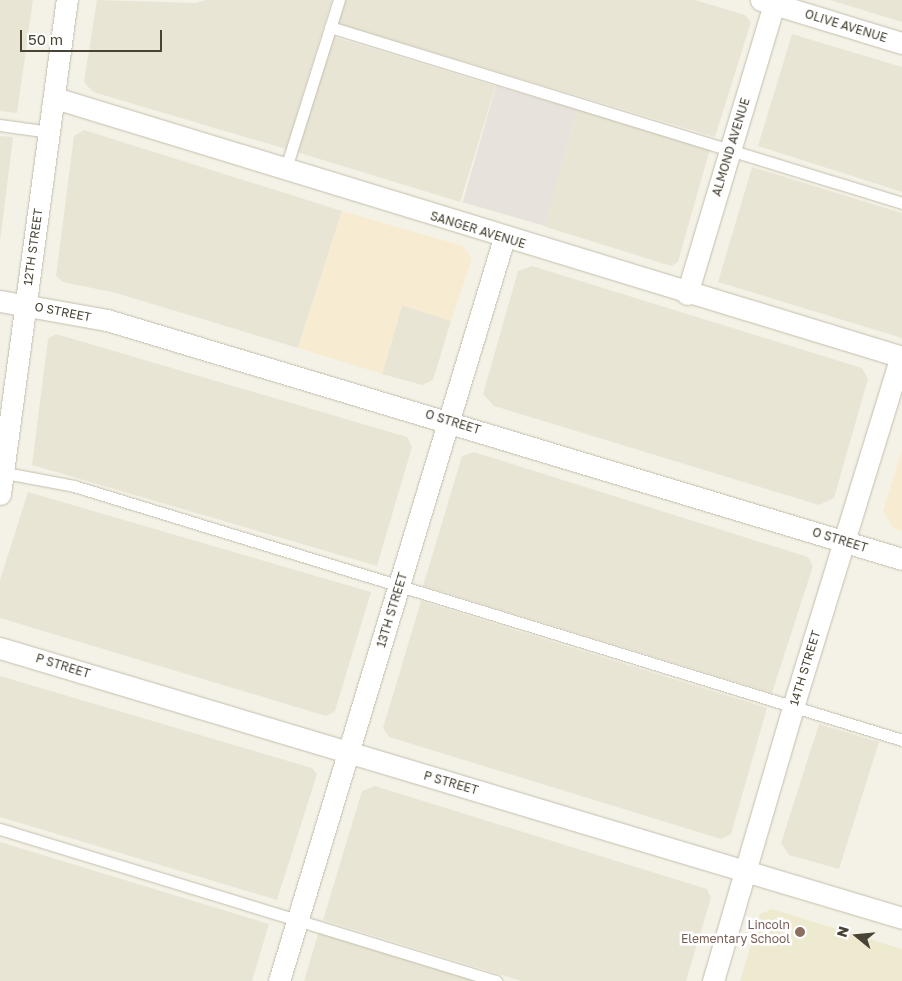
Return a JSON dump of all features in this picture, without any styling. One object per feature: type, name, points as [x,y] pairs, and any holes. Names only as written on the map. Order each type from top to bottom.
[{"type":"street","name":"12TH STREET","points":[[0,494],[67,0]]},
{"type":"street","name":"OLIVE AVENUE","points":[[770,1],[902,43]]},
{"type":"street","name":"ALMOND AVENUE","points":[[687,294],[730,150],[770,1]]},
{"type":"street","name":"SANGER AVENUE","points":[[55,98],[504,238],[901,357]]},
{"type":"street","name":"13TH STREET","points":[[279,981],[504,238]]},
{"type":"street","name":"O STREET","points":[[0,301],[107,320],[902,558]]},
{"type":"street","name":"14TH STREET","points":[[713,981],[793,707],[901,357]]},
{"type":"street","name":"P STREET","points":[[0,648],[902,918]]},
{"type":"lane","points":[[286,171],[339,0]]},
{"type":"lane","points":[[330,27],[902,203]]},
{"type":"lane","points":[[0,125],[50,132]]},
{"type":"lane","points":[[2,472],[74,486],[398,588],[902,740]]},
{"type":"lane","points":[[0,829],[496,981]]},
{"type":"shaded area","points":[[0,0],[33,0],[17,113],[0,111]]},
{"type":"shaded area","points":[[97,0],[196,3],[205,0],[332,0],[286,149],[93,92],[84,82]]},
{"type":"shaded area","points":[[343,0],[695,0],[745,15],[751,22],[715,137],[336,23]]},
{"type":"shaded area","points":[[830,0],[902,0],[902,22]]},
{"type":"shaded area","points":[[792,34],[902,67],[902,192],[758,146]]},
{"type":"shaded area","points":[[331,36],[495,86],[460,202],[296,152]]},
{"type":"shaded area","points":[[496,86],[578,109],[544,226],[463,202]]},
{"type":"shaded area","points":[[578,109],[710,149],[678,262],[671,266],[543,226]]},
{"type":"shaded area","points":[[84,130],[342,211],[298,348],[116,293],[63,282],[56,276],[74,136]]},
{"type":"shaded area","points":[[0,136],[13,137],[0,241]]},
{"type":"shaded area","points":[[752,167],[902,213],[902,338],[718,282]]},
{"type":"shaded area","points":[[342,211],[463,246],[472,259],[451,321],[402,305],[382,374],[298,348]]},
{"type":"shaded area","points":[[532,266],[862,368],[868,379],[834,498],[819,505],[494,406],[483,394],[518,271]]},
{"type":"shaded area","points":[[402,305],[451,321],[433,380],[422,385],[382,374]]},
{"type":"shaded area","points":[[56,334],[407,437],[412,447],[377,566],[32,465],[48,339]]},
{"type":"shaded area","points":[[902,449],[902,531],[893,528],[883,511]]},
{"type":"shaded area","points":[[474,452],[808,557],[813,566],[772,693],[423,586],[462,456]]},
{"type":"shaded area","points":[[28,492],[371,592],[335,711],[326,716],[0,618],[0,580]]},
{"type":"shaded area","points":[[421,601],[767,708],[731,834],[721,839],[389,737],[383,728]]},
{"type":"shaded area","points":[[0,676],[312,768],[317,774],[277,900],[0,817]]},
{"type":"shaded area","points":[[819,724],[879,742],[839,869],[789,855],[781,843]]},
{"type":"shaded area","points":[[375,786],[707,889],[711,898],[686,981],[521,981],[323,920],[362,791]]},
{"type":"shaded area","points":[[0,842],[269,924],[252,981],[0,981]]},
{"type":"shaded area","name":"Lincoln Elementary School","points":[[772,909],[902,949],[902,981],[740,981],[760,914]]},
{"type":"shaded area","points":[[319,931],[476,981],[304,981]]},
{"type":"place","name":"Lincoln Elementary School","points":[[800,932]]}]
